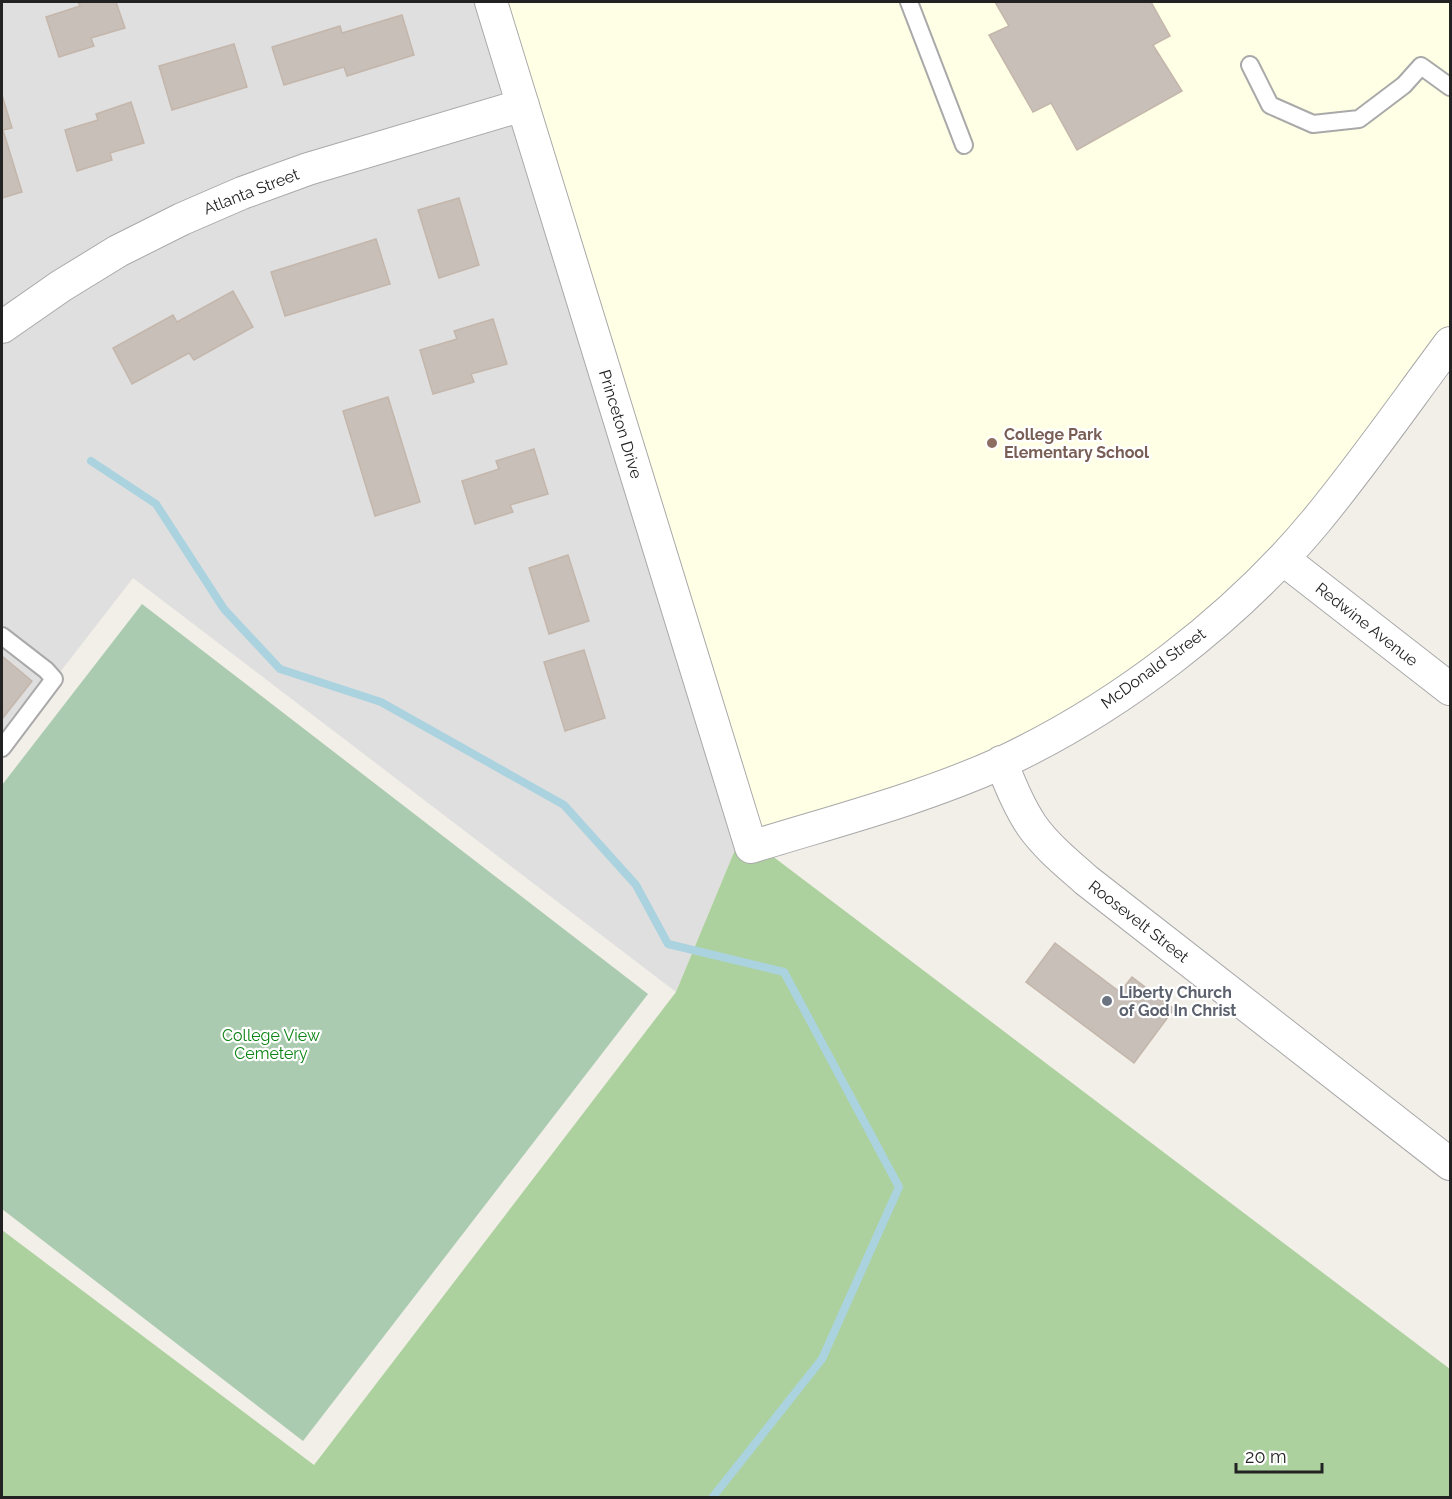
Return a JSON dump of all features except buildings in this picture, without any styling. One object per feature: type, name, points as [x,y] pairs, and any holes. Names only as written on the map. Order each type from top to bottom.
[{"type":"street","name":"Princeton Drive","points":[[491,2],[751,847]]},
{"type":"street","name":"Atlanta Street","points":[[2,327],[118,251],[182,219],[242,193],[308,169],[523,105]]},
{"type":"street","name":"McDonald Street","points":[[751,847],[946,785],[1001,762],[1053,736],[1155,671],[1210,627],[1283,559],[1316,521],[1450,343]]},
{"type":"street","name":"Redwine Avenue","points":[[1283,559],[1450,689]]},
{"type":"street","name":"Roosevelt Street","points":[[1001,762],[1015,797],[1032,826],[1055,853],[1086,880],[1450,1164]]},
{"type":"lane","points":[[909,2],[964,145]]},
{"type":"lane","points":[[1250,65],[1270,105],[1313,124],[1359,119],[1404,86],[1421,66],[1450,87]]},
{"type":"lane","points":[[2,636],[46,670],[54,679],[2,748]]},
{"type":"shaded area","points":[[2,2],[491,2],[742,833],[676,992],[133,578],[2,747]]},
{"type":"shaded area","name":"College Park Elementary School","points":[[489,2],[1450,2],[1450,327],[1273,559],[1084,715],[928,787],[742,833]]},
{"type":"green space","name":"College View Cemetery","points":[[142,604],[648,994],[303,1441],[2,1209],[2,785]]},
{"type":"green space","points":[[742,833],[1450,1369],[1450,1497],[2,1497],[2,1230],[314,1465],[676,992]]},
{"type":"waterway","points":[[91,461],[156,504],[224,609],[280,669],[381,702],[564,805],[636,885],[668,944],[784,972],[899,1187],[822,1359],[712,1498]]},
{"type":"place","name":"College Park Elementary School","points":[[992,443]]},
{"type":"place","name":"Liberty Church of God In Christ","points":[[1107,1001]]}]
